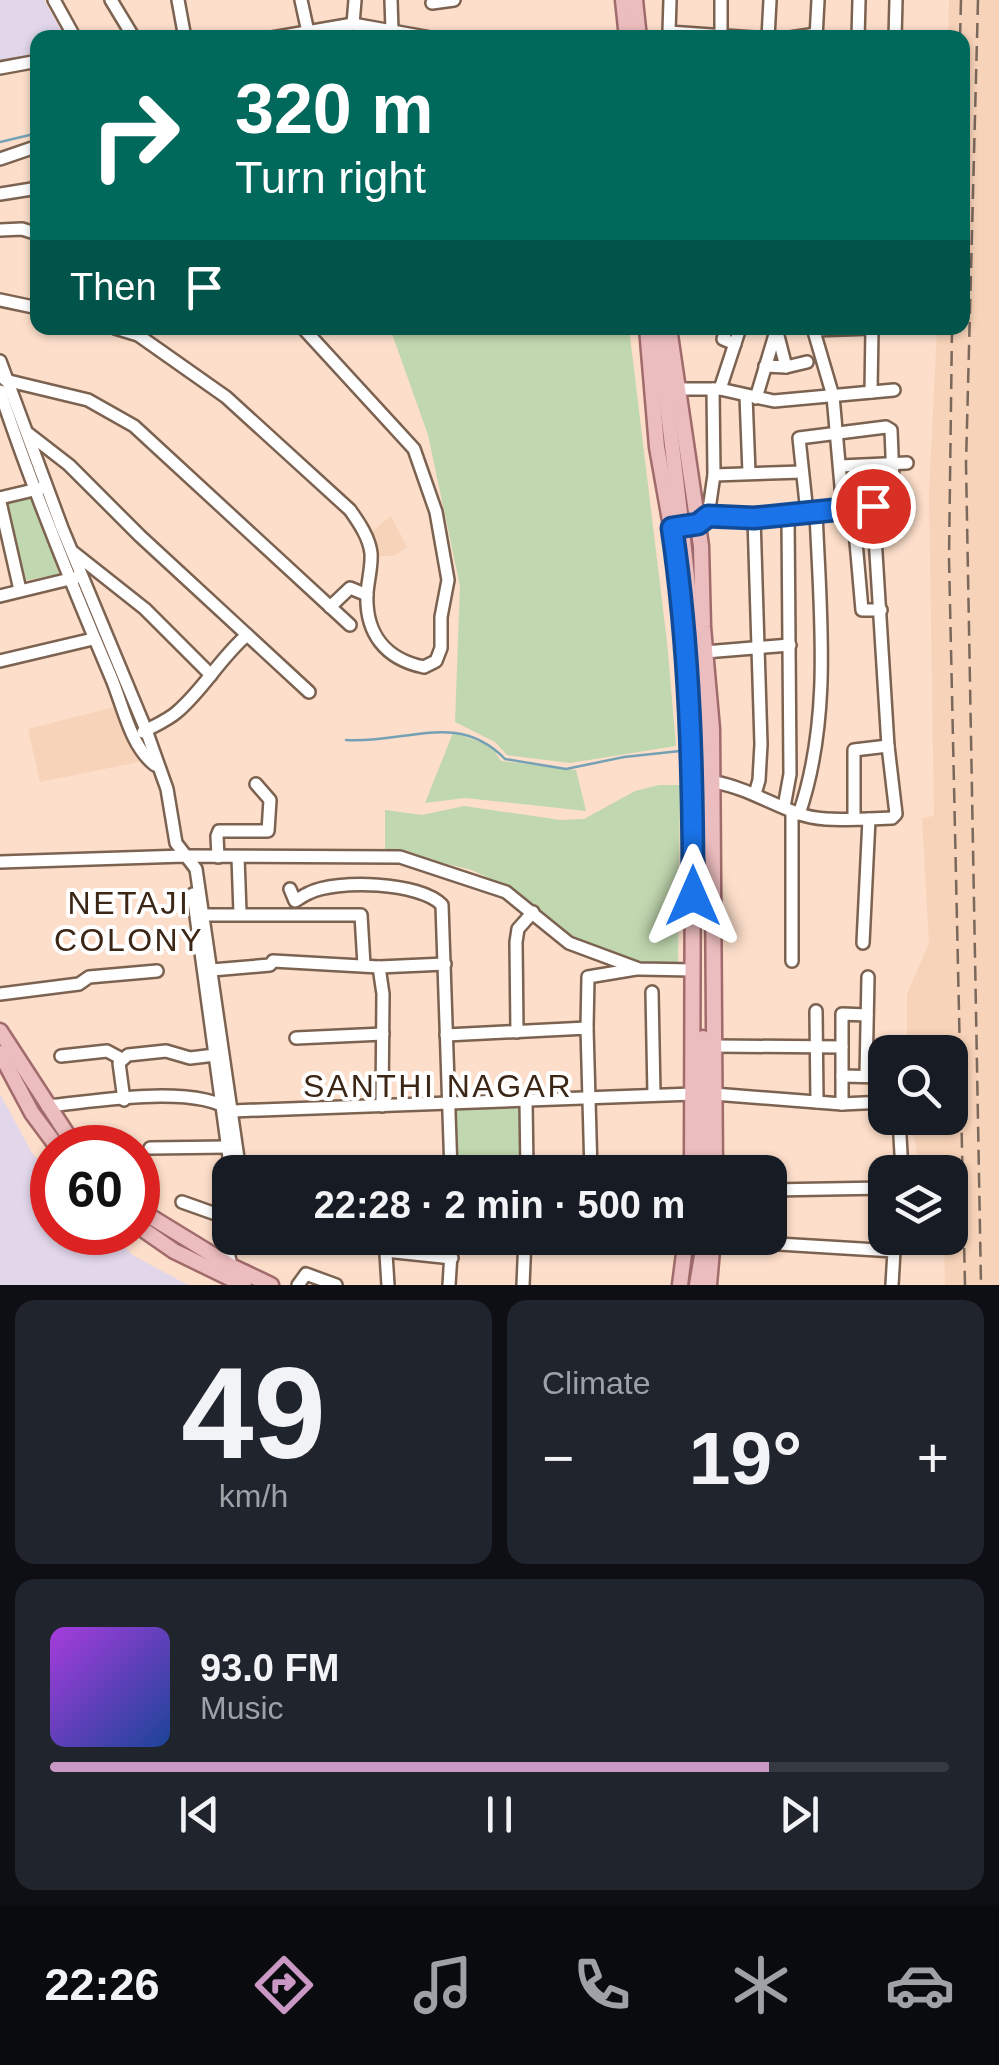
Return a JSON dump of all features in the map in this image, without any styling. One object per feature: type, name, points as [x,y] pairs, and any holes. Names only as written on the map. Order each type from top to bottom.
[{"type":"main road","points":[[615,0],[618,30]]},
{"type":"main road","points":[[623,0],[626,30]]},
{"type":"main road","points":[[634,0],[638,30]]},
{"type":"main road","points":[[648,335],[657,447],[677,527],[686,658],[692,764],[695,1155]]},
{"type":"main road","points":[[659,335],[702,761],[696,1155]]},
{"type":"main road","points":[[671,335],[677,389],[704,520],[705,652],[714,782],[714,1155]]},
{"type":"main road","points":[[0,1031],[60,1125]]},
{"type":"main road","points":[[0,1053],[41,1125]]},
{"type":"main road","points":[[160,1222],[231,1266],[271,1285]]},
{"type":"main road","points":[[160,1241],[244,1285]]},
{"type":"main road","points":[[680,1285],[685,1255]]},
{"type":"main road","points":[[688,1255],[688,1285]]},
{"type":"main road","points":[[697,1285],[705,1255]]},
{"type":"main road","points":[[709,1285],[710,1255]]},
{"type":"street","points":[[54,0],[71,30]]},
{"type":"street","points":[[111,0],[129,30]]},
{"type":"street","points":[[178,0],[183,30]]},
{"type":"street","points":[[299,30],[302,0]]},
{"type":"street","points":[[355,0],[348,29],[392,30],[391,0]]},
{"type":"street","points":[[432,3],[454,0]]},
{"type":"street","points":[[669,30],[670,0]]},
{"type":"street","points":[[721,0],[721,30]]},
{"type":"street","points":[[768,30],[770,0]]},
{"type":"street","points":[[816,30],[818,0]]},
{"type":"street","points":[[858,30],[859,0]]},
{"type":"street","points":[[896,0],[896,30]]},
{"type":"street","points":[[0,68],[30,62]]},
{"type":"street","points":[[0,159],[30,149]]},
{"type":"street","points":[[0,194],[30,189]]},
{"type":"street","points":[[0,230],[30,232]]},
{"type":"street","points":[[0,300],[30,306]]},
{"type":"street","points":[[139,335],[226,397],[350,510],[365,532],[371,554],[367,595],[370,630],[397,659],[424,667],[436,661],[441,648],[441,617],[448,580],[436,512],[414,449],[309,335]]},
{"type":"street","points":[[749,473],[751,397],[766,366],[774,335]]},
{"type":"street","points":[[778,335],[786,367]]},
{"type":"street","points":[[816,335],[833,396],[861,608],[880,610]]},
{"type":"street","points":[[871,392],[872,335]]},
{"type":"street","points":[[704,520],[714,475],[713,389],[729,339]]},
{"type":"street","points":[[0,361],[3,385],[40,488],[140,733]]},
{"type":"street","points":[[766,366],[808,362]]},
{"type":"street","points":[[3,385],[88,400],[134,426],[350,625]]},
{"type":"street","points":[[677,389],[713,389],[774,401],[894,390]]},
{"type":"street","points":[[677,527],[704,520],[788,516],[811,513],[848,508],[900,504],[890,428],[800,438],[811,513],[821,662],[813,774],[792,811]]},
{"type":"street","points":[[0,441],[20,434]]},
{"type":"street","points":[[20,434],[69,465],[309,692]]},
{"type":"street","points":[[840,466],[907,463]]},
{"type":"street","points":[[714,475],[802,472]]},
{"type":"street","points":[[20,590],[0,500],[40,488]]},
{"type":"street","points":[[40,488],[73,552],[93,639],[167,789],[176,843],[196,869],[212,970],[229,1155]]},
{"type":"street","points":[[714,782],[792,811],[827,819],[892,818],[896,814],[873,506]]},
{"type":"street","points":[[788,516],[792,961]]},
{"type":"street","points":[[754,518],[761,744],[759,780],[754,794]]},
{"type":"street","points":[[73,552],[145,608],[211,675]]},
{"type":"street","points":[[0,596],[76,578]]},
{"type":"street","points":[[330,607],[350,588],[367,595]]},
{"type":"street","points":[[140,733],[175,714],[231,648],[247,635]]},
{"type":"street","points":[[0,661],[93,639]]},
{"type":"street","points":[[705,652],[790,645]]},
{"type":"street","points":[[854,819],[854,750],[888,746]]},
{"type":"street","points":[[218,857],[216,836],[220,831],[268,830],[270,800],[256,784]]},
{"type":"street","points":[[863,943],[870,819]]},
{"type":"street","points":[[238,857],[240,913]]},
{"type":"street","points":[[0,862],[400,857],[506,892],[569,943],[639,969]]},
{"type":"street","points":[[188,862],[215,1055],[236,1155]]},
{"type":"street","points":[[290,889],[295,901],[310,892],[390,886],[436,899],[445,912],[450,1155]]},
{"type":"street","points":[[517,1032],[516,942],[518,930],[534,912]]},
{"type":"street","points":[[204,914],[361,915],[364,965]]},
{"type":"street","points":[[212,970],[270,965],[272,961],[378,967],[445,964]]},
{"type":"street","points":[[378,967],[383,994],[382,1106]]},
{"type":"street","points":[[590,1155],[588,977],[639,969],[694,970]]},
{"type":"street","points":[[0,994],[79,984],[88,977],[157,971]]},
{"type":"street","points":[[842,1076],[866,1076],[868,977]]},
{"type":"street","points":[[652,992],[654,1096]]},
{"type":"street","points":[[816,1011],[817,1102]]},
{"type":"street","points":[[842,1104],[842,1014],[867,1015]]},
{"type":"street","points":[[446,1035],[587,1028]]},
{"type":"street","points":[[296,1038],[382,1034]]},
{"type":"street","points":[[715,1046],[842,1047]]},
{"type":"street","points":[[62,1056],[107,1051],[122,1059],[166,1051],[190,1058],[215,1055]]},
{"type":"street","points":[[122,1059],[119,1062],[124,1100]]},
{"type":"street","points":[[47,1106],[198,1098],[226,1107],[382,1106],[693,1094]]},
{"type":"street","points":[[714,1094],[868,1103]]},
{"type":"street","points":[[526,1101],[527,1155]]},
{"type":"street","points":[[160,1148],[228,1147]]},
{"type":"street","points":[[787,1190],[868,1188]]},
{"type":"street","points":[[182,1202],[212,1218]]},
{"type":"street","points":[[787,1243],[894,1251],[892,1285]]},
{"type":"street","points":[[229,1255],[231,1266]]},
{"type":"street","points":[[386,1255],[388,1285]]},
{"type":"street","points":[[426,1255],[452,1258],[449,1285]]},
{"type":"street","points":[[523,1285],[524,1255]]},
{"type":"street","points":[[298,1285],[306,1274],[336,1285]]},
{"type":"shaded area","points":[[0,0],[44,0],[61,30],[30,30],[30,56],[0,62]]},
{"type":"shaded area","points":[[949,0],[999,0],[999,1285],[945,1285],[944,1255],[968,1255],[968,1155],[917,1155],[914,1135],[968,1135],[968,1035],[907,1035],[907,994],[929,943],[922,818],[934,816],[929,494],[937,335],[970,335],[970,30],[948,30]]},
{"type":"shaded area","points":[[391,516],[407,547],[394,556],[379,556],[370,533]]},
{"type":"shaded area","points":[[114,707],[139,762],[40,782],[28,729]]},
{"type":"shaded area","points":[[0,1094],[30,1149],[30,1255],[133,1255],[188,1285],[0,1285]]},
{"type":"green space","points":[[392,335],[630,335],[676,746],[570,763],[507,755],[495,742],[455,722],[460,586],[428,435]]},
{"type":"green space","points":[[31,497],[42,516],[59,574],[23,581],[6,503]]},
{"type":"green space","points":[[453,733],[490,745],[501,761],[576,770],[586,811],[465,798],[425,803]]},
{"type":"green space","points":[[680,785],[678,964],[636,961],[571,938],[518,892],[472,870],[385,849],[385,810],[422,815],[464,806],[561,820],[584,819],[635,791]]},
{"type":"green space","points":[[521,1106],[522,1155],[457,1155],[456,1107]]},
{"type":"waterway","points":[[0,142],[30,135]]},
{"type":"waterway","points":[[346,740],[450,733],[487,744],[505,759],[566,769],[680,751]]},
{"type":"railway","points":[[960,30],[961,0]]},
{"type":"railway","points":[[970,309],[978,0]]},
{"type":"railway","points":[[952,335],[949,558],[965,1285]]},
{"type":"railway","points":[[969,335],[966,464],[981,1285]]},
{"type":"district","name":"NETAJI COLONY","points":[[129,922]]},
{"type":"district","name":"SANTHI NAGAR","points":[[438,1086]]},
{"type":"route","points":[[693,896],[693,785],[686,658],[672,528],[698,524],[708,516],[788,516],[873,506]]}]
